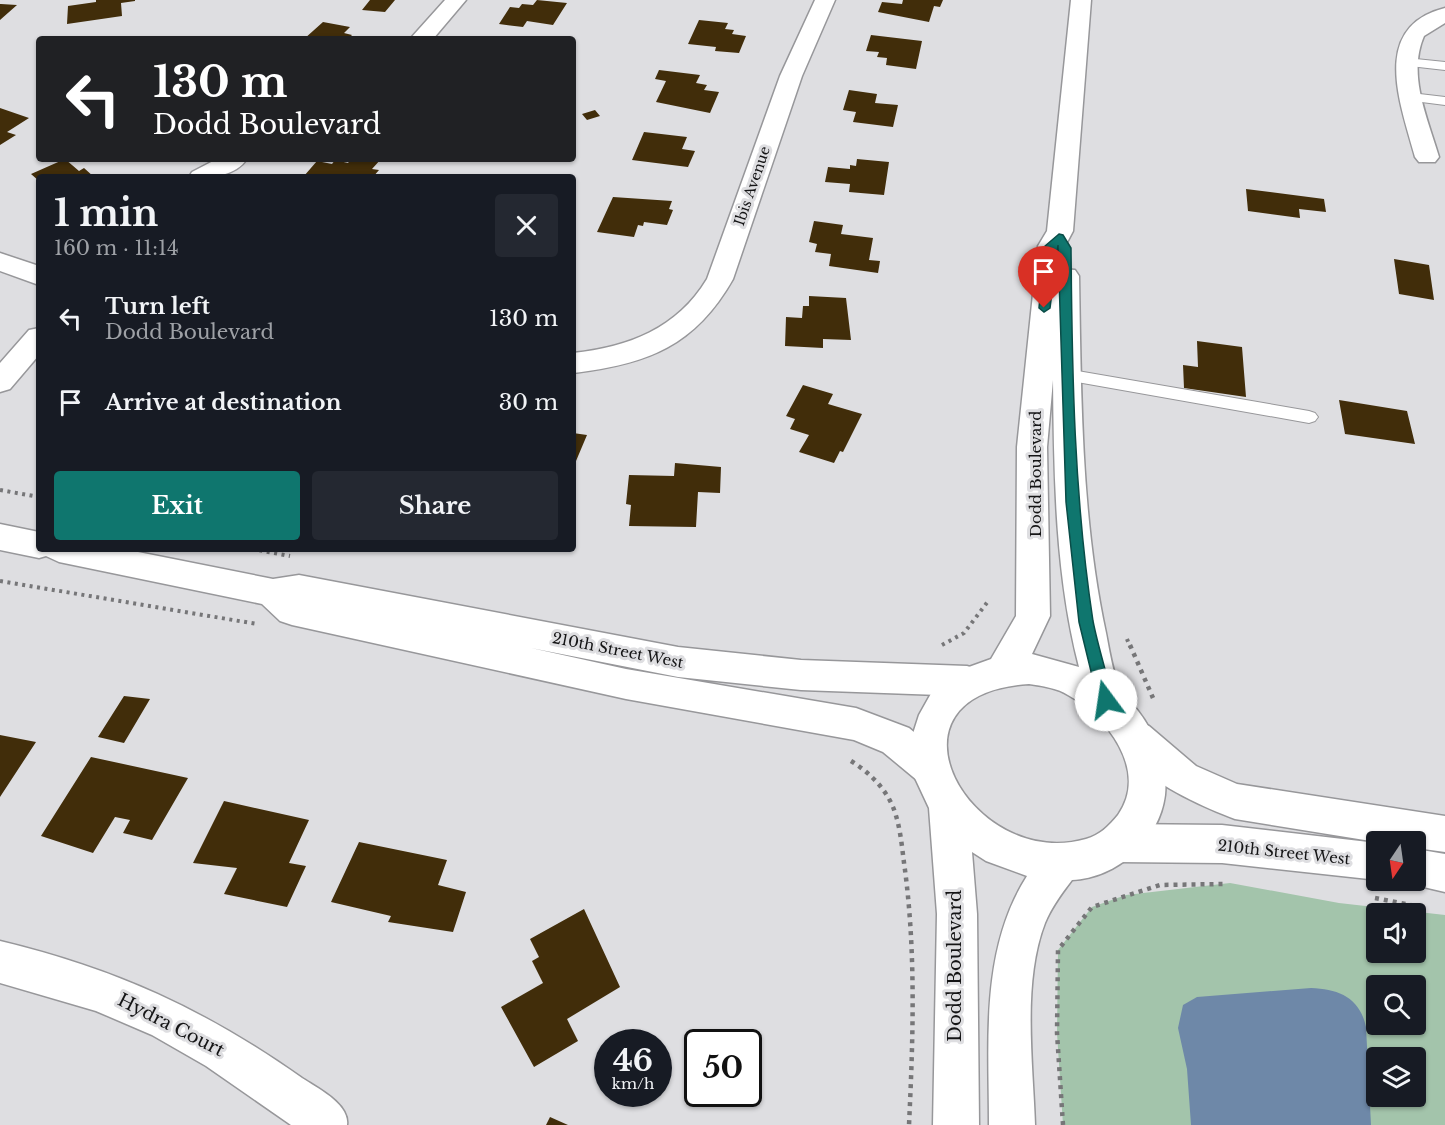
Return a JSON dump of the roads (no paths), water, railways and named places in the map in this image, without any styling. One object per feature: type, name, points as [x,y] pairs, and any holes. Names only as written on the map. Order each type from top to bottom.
[{"type":"street","points":[[424,36],[456,0]]},
{"type":"street","name":"Ibis Avenue","points":[[576,363],[616,358],[647,347],[674,333],[695,316],[711,298],[720,279],[791,76],[825,0]]},
{"type":"street","name":"Dodd Boulevard","points":[[1081,0],[1059,237],[1065,248],[1066,375],[1072,502],[1087,622],[1106,700]]},
{"type":"street","points":[[1427,157],[1406,77],[1407,51],[1415,33],[1445,14]]},
{"type":"street","points":[[207,174],[229,162]]},
{"type":"street","name":"Dodd Boulevard","points":[[1003,670],[1016,653],[1034,616],[1032,447],[1051,246],[1059,237]]},
{"type":"street","points":[[0,261],[36,275]]},
{"type":"street","points":[[0,382],[36,341]]},
{"type":"street","points":[[0,537],[36,544]]},
{"type":"street","name":"210th Street West","points":[[73,552],[273,594],[299,589],[678,662],[801,675],[968,681]]},
{"type":"street","name":"210th Street West","points":[[273,594],[292,611],[626,684],[856,724],[896,740],[931,769]]},
{"type":"street","points":[[1029,669],[1056,674],[1082,685],[1106,700],[1121,715],[1136,738],[1145,763],[1146,794],[1138,818],[1119,843],[1095,856],[1060,863],[1030,860],[994,846],[968,829],[948,807],[931,769],[929,738],[934,721],[947,699],[968,681],[1003,670],[1029,669]]},
{"type":"street","points":[[1136,738],[1183,778],[1235,801],[1445,834]]},
{"type":"street","name":"Dodd Boulevard","points":[[948,807],[957,914],[956,1125]]},
{"type":"street","name":"210th Street West","points":[[1119,843],[1221,844],[1366,861]]},
{"type":"street","points":[[1012,1125],[1012,1010],[1022,932],[1045,883],[1060,863]]},
{"type":"street","points":[[1426,870],[1445,873]]},
{"type":"street","name":"Hydra Court","points":[[0,962],[111,994],[183,1028],[254,1070],[325,1122]]},
{"type":"lane","points":[[1406,62],[1445,66]]},
{"type":"lane","points":[[1411,97],[1445,101]]},
{"type":"lane","points":[[1066,375],[1309,417]]},
{"type":"water","points":[[1311,988],[1331,990],[1347,997],[1359,1009],[1366,1027],[1366,1107],[1370,1107],[1371,1125],[1191,1125],[1187,1069],[1178,1028],[1183,1005],[1197,997]]}]
